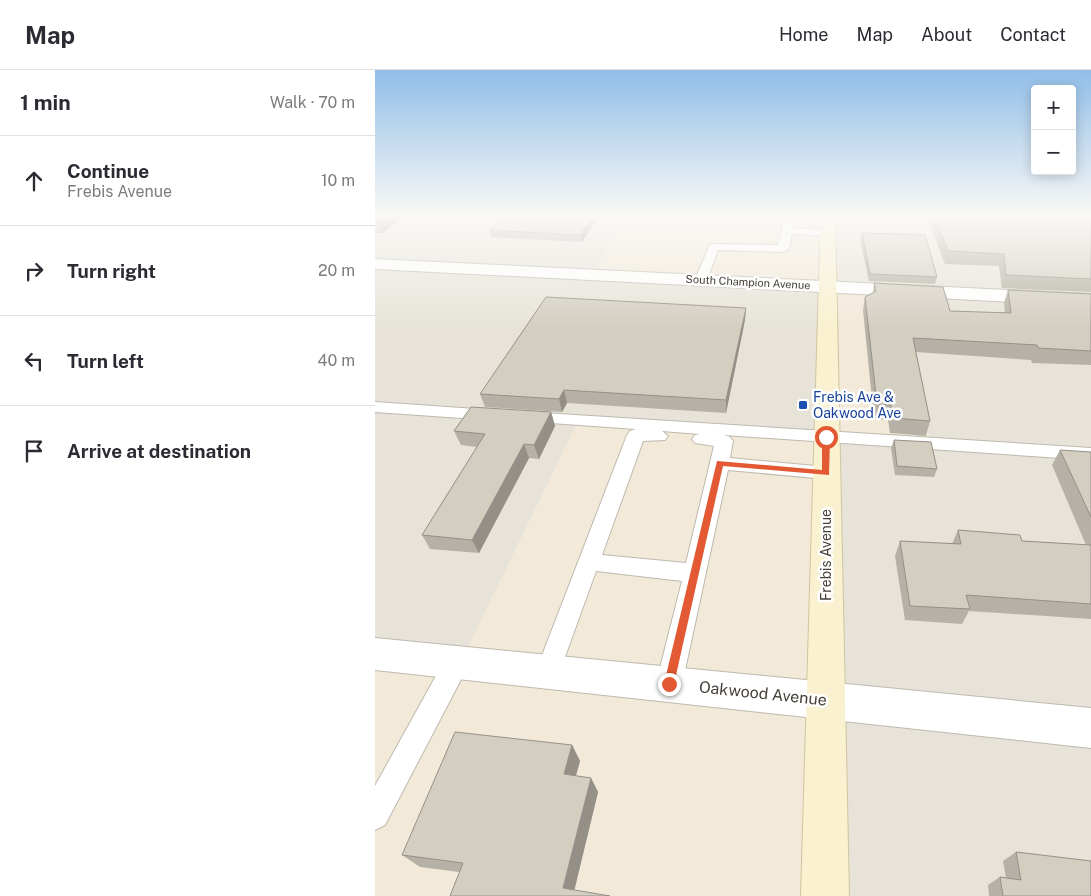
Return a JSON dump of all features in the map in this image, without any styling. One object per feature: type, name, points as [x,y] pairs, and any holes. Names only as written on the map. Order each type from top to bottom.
[{"type":"main road","name":"Frebis Avenue","points":[[825,896],[828,253]]},
{"type":"street","name":"South Champion Avenue","points":[[375,264],[1091,300]]},
{"type":"street","name":"Oakwood Avenue","points":[[375,654],[825,699],[1091,728]]},
{"type":"lane","points":[[701,280],[711,253]]},
{"type":"lane","points":[[375,407],[1091,454]]},
{"type":"lane","points":[[548,671],[636,435],[724,441],[669,684]]},
{"type":"lane","points":[[720,463],[826,473]]},
{"type":"lane","points":[[589,562],[694,573]]},
{"type":"lane","points":[[375,815],[457,662]]},
{"type":"shaded area","points":[[375,253],[606,253],[594,273],[824,285],[821,433],[459,665],[375,650]]},
{"type":"shaded area","points":[[607,253],[831,253],[831,284],[902,288],[930,440],[834,435],[839,896],[375,896],[375,650],[459,665],[580,417],[821,433],[824,285],[594,274]]},
{"type":"shaded area","points":[[831,253],[1091,253],[1091,896],[839,896]]},
{"type":"building","points":[[866,253],[930,253],[937,277],[870,274]]},
{"type":"building","points":[[977,253],[1091,253],[1091,279],[1006,275],[1004,254]]},
{"type":"building","points":[[874,283],[943,287],[950,311],[1011,313],[1008,290],[1091,294],[1091,351],[1038,348],[1037,345],[913,338],[930,421],[893,418],[891,405],[877,404],[865,297],[876,291]]},
{"type":"building","points":[[546,297],[746,308],[726,400],[564,390],[559,399],[480,394]]},
{"type":"building","points":[[471,407],[551,412],[534,445],[524,444],[472,540],[422,535],[485,434],[454,431]]},
{"type":"building","points":[[894,440],[931,442],[937,469],[897,466]]},
{"type":"building","points":[[1060,450],[1091,452],[1091,517]]},
{"type":"building","points":[[958,530],[1020,535],[1022,541],[1091,545],[1091,604],[966,595],[970,609],[910,606],[900,541],[961,544]]},
{"type":"building","points":[[455,732],[572,745],[564,774],[591,778],[563,888],[610,896],[450,896],[463,863],[402,855]]},
{"type":"building","points":[[1016,852],[1091,861],[1091,896],[1003,896],[1000,877],[1021,880]]},
{"type":"place","name":"Frebis Ave & Oakwood Ave","points":[[803,405]]},
{"type":"route","points":[[669,684],[720,463],[826,473],[826,437]]}]
